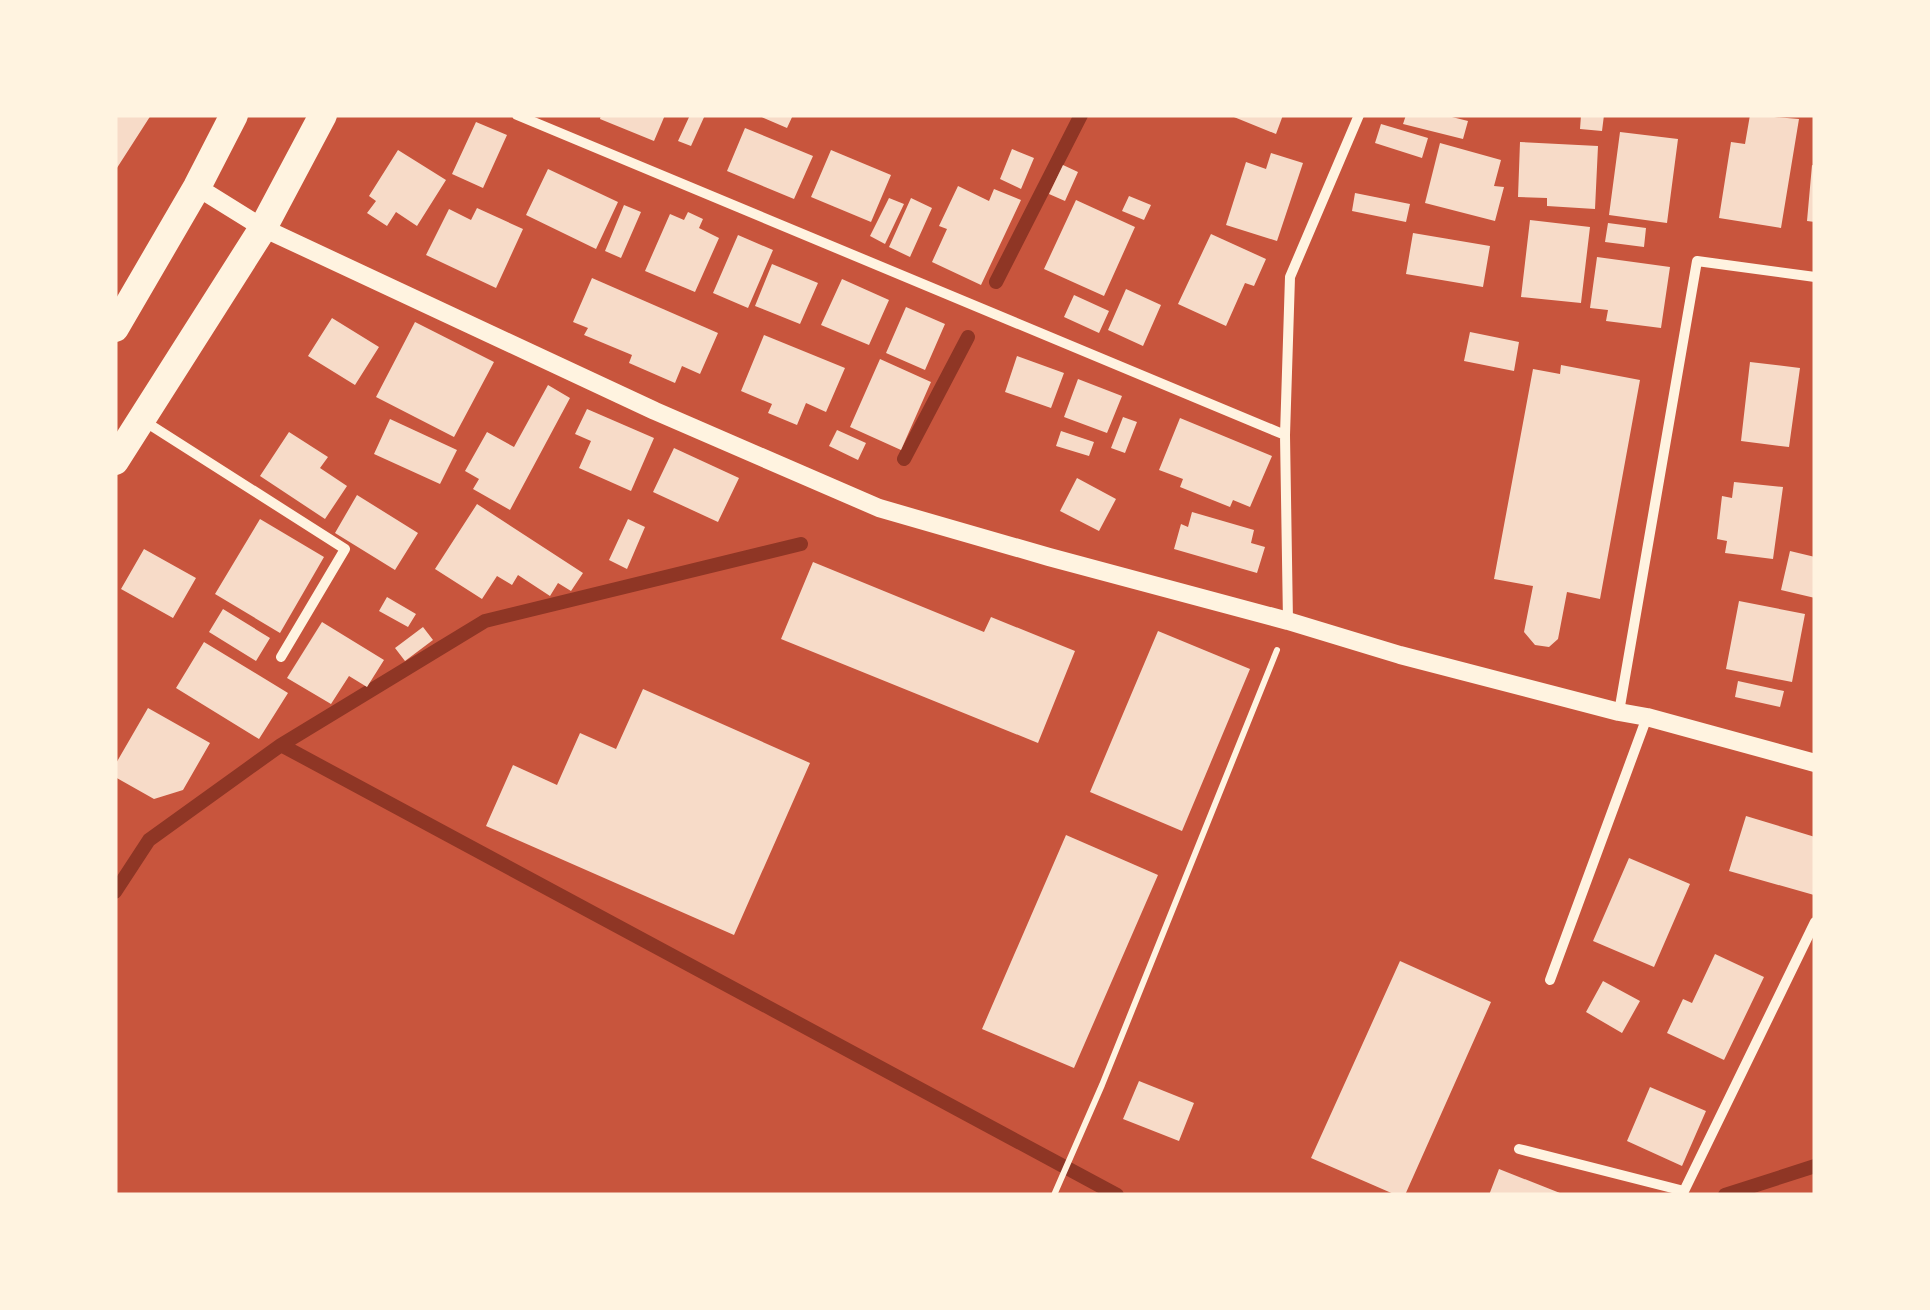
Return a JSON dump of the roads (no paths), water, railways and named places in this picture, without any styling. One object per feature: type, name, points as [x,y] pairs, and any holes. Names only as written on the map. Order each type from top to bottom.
[{"type":"highway","points":[[115,328],[234,115]]},
{"type":"highway","points":[[115,462],[263,228],[323,115]]},
{"type":"street","points":[[517,115],[1285,436]]},
{"type":"street","points":[[1288,621],[1285,436],[1290,278],[1358,115]]},
{"type":"street","points":[[197,187],[263,228],[655,411],[879,508],[1400,655],[1815,763]]},
{"type":"street","points":[[1619,712],[1697,261],[1815,277]]},
{"type":"street","points":[[142,420],[345,549],[281,657]]},
{"type":"street","points":[[1550,980],[1647,717]]},
{"type":"street","points":[[1519,1149],[1684,1191],[1815,922]]},
{"type":"waterway","points":[[996,282],[1081,115]]},
{"type":"waterway","points":[[904,459],[968,337]]},
{"type":"waterway","points":[[281,745],[485,621],[801,544]]},
{"type":"waterway","points":[[115,892],[149,840],[281,745],[1117,1195]]},
{"type":"waterway","points":[[1725,1195],[1815,1166]]}]
